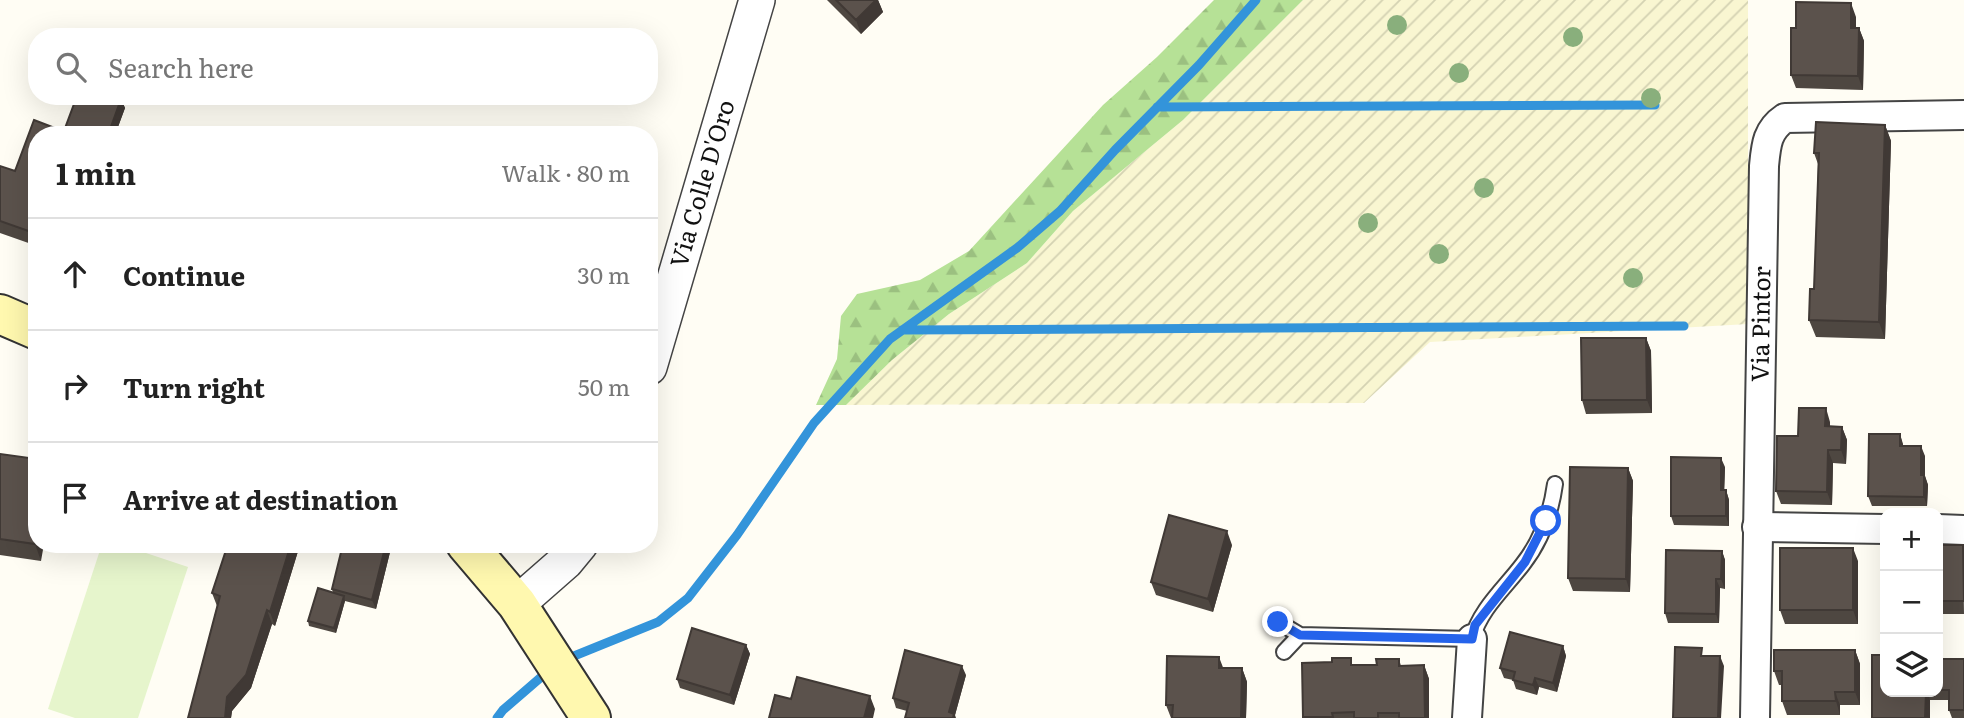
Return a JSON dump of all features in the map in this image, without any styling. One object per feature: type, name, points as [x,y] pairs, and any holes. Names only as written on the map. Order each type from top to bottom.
[{"type":"main road","points":[[0,314],[28,326]]},
{"type":"main road","points":[[474,553],[517,604],[579,709]]},
{"type":"street","name":"Via Colle D'Oro","points":[[658,336],[757,0]]},
{"type":"street","name":"Via Pintor","points":[[1755,718],[1764,166],[1769,133],[1786,118],[1964,115]]},
{"type":"street","points":[[1757,527],[1880,529]]},
{"type":"street","points":[[1943,529],[1964,530]]},
{"type":"street","points":[[517,604],[540,586],[571,553]]},
{"type":"street","points":[[1467,718],[1472,639]]},
{"type":"lane","points":[[1278,622],[1300,635],[1472,639],[1475,625],[1537,543],[1552,503],[1555,484]]},
{"type":"lane","points":[[1284,652],[1300,635]]},
{"type":"shaded area","points":[[1303,0],[1748,0],[1748,324],[1430,342],[1364,403],[846,405],[892,360],[949,314],[1027,263],[1073,211],[1183,120]]},
{"type":"green space","points":[[1214,0],[1303,0],[1183,120],[1073,211],[1027,263],[949,314],[892,360],[846,405],[816,405],[837,359],[841,316],[857,294],[920,280],[969,251],[1103,105],[1157,57]]},
{"type":"green space","points":[[99,553],[146,553],[188,567],[138,718],[75,718],[48,709]]},
{"type":"building","points":[[836,0],[876,0],[856,20]]},
{"type":"building","points":[[1796,2],[1851,3],[1851,28],[1859,28],[1858,76],[1791,75],[1791,28],[1796,28]]},
{"type":"building","points":[[74,105],[119,105],[111,126],[66,126]]},
{"type":"building","points":[[34,120],[50,126],[32,126]]},
{"type":"building","points":[[1816,122],[1885,125],[1879,322],[1809,320],[1810,289],[1814,289],[1819,153],[1814,153]]},
{"type":"building","points":[[28,136],[28,231],[0,221],[0,166],[15,171]]},
{"type":"building","points":[[1581,338],[1646,338],[1647,400],[1582,400]]},
{"type":"building","points":[[1799,408],[1826,408],[1825,426],[1842,427],[1841,450],[1828,450],[1827,492],[1776,491],[1777,436],[1798,436]]},
{"type":"building","points":[[1869,434],[1900,434],[1900,446],[1921,446],[1924,497],[1868,496]]},
{"type":"building","points":[[0,454],[28,458],[28,543],[0,539]]},
{"type":"building","points":[[1671,457],[1721,458],[1721,490],[1726,490],[1726,516],[1671,516]]},
{"type":"building","points":[[1570,467],[1628,468],[1626,579],[1568,578]]},
{"type":"building","points":[[1169,515],[1227,531],[1208,599],[1151,582]]},
{"type":"building","points":[[1943,545],[1963,545],[1964,601],[1943,601]]},
{"type":"building","points":[[1780,548],[1853,548],[1853,610],[1780,610]]},
{"type":"building","points":[[1666,550],[1722,551],[1721,579],[1716,579],[1716,614],[1665,613]]},
{"type":"building","points":[[225,553],[288,553],[246,675],[227,697],[225,718],[188,718],[220,596],[212,593]]},
{"type":"building","points":[[341,553],[384,553],[372,600],[332,589]]},
{"type":"building","points":[[318,588],[344,596],[334,628],[308,621]]},
{"type":"building","points":[[692,628],[746,645],[730,695],[677,679]]},
{"type":"building","points":[[1510,632],[1563,646],[1553,683],[1535,678],[1533,685],[1513,680],[1515,672],[1500,668]]},
{"type":"building","points":[[1675,647],[1702,648],[1701,656],[1720,656],[1718,718],[1673,718]]},
{"type":"building","points":[[905,650],[962,666],[949,712],[954,714],[953,718],[905,718],[909,703],[893,698]]},
{"type":"building","points":[[1774,650],[1855,650],[1855,692],[1835,692],[1836,701],[1782,701],[1782,671],[1774,671]]},
{"type":"building","points":[[1872,655],[1880,655],[1880,697],[1926,697],[1925,718],[1872,718]]},
{"type":"building","points":[[1167,656],[1219,657],[1219,668],[1242,668],[1241,718],[1172,718],[1173,705],[1166,705]]},
{"type":"building","points":[[1332,658],[1351,658],[1351,665],[1377,665],[1376,659],[1399,659],[1399,666],[1424,665],[1425,718],[1399,718],[1399,713],[1378,713],[1378,718],[1354,718],[1354,712],[1332,713],[1333,717],[1303,717],[1302,663],[1332,662]]},
{"type":"building","points":[[1943,659],[1964,659],[1964,710],[1949,710],[1949,690],[1943,690]]},
{"type":"building","points":[[797,677],[870,696],[864,718],[769,718],[775,695],[791,699]]},
{"type":"waterway","points":[[574,656],[658,622],[688,598],[737,535],[814,423],[890,339],[1017,248],[1060,211],[1115,150],[1199,65],[1256,0]]},
{"type":"waterway","points":[[1157,107],[1655,105]]},
{"type":"waterway","points":[[902,330],[1684,326]]},
{"type":"waterway","points":[[497,718],[547,672]]},
{"type":"route","points":[[1278,622],[1300,635],[1472,639],[1475,625],[1525,562],[1546,521]]}]
